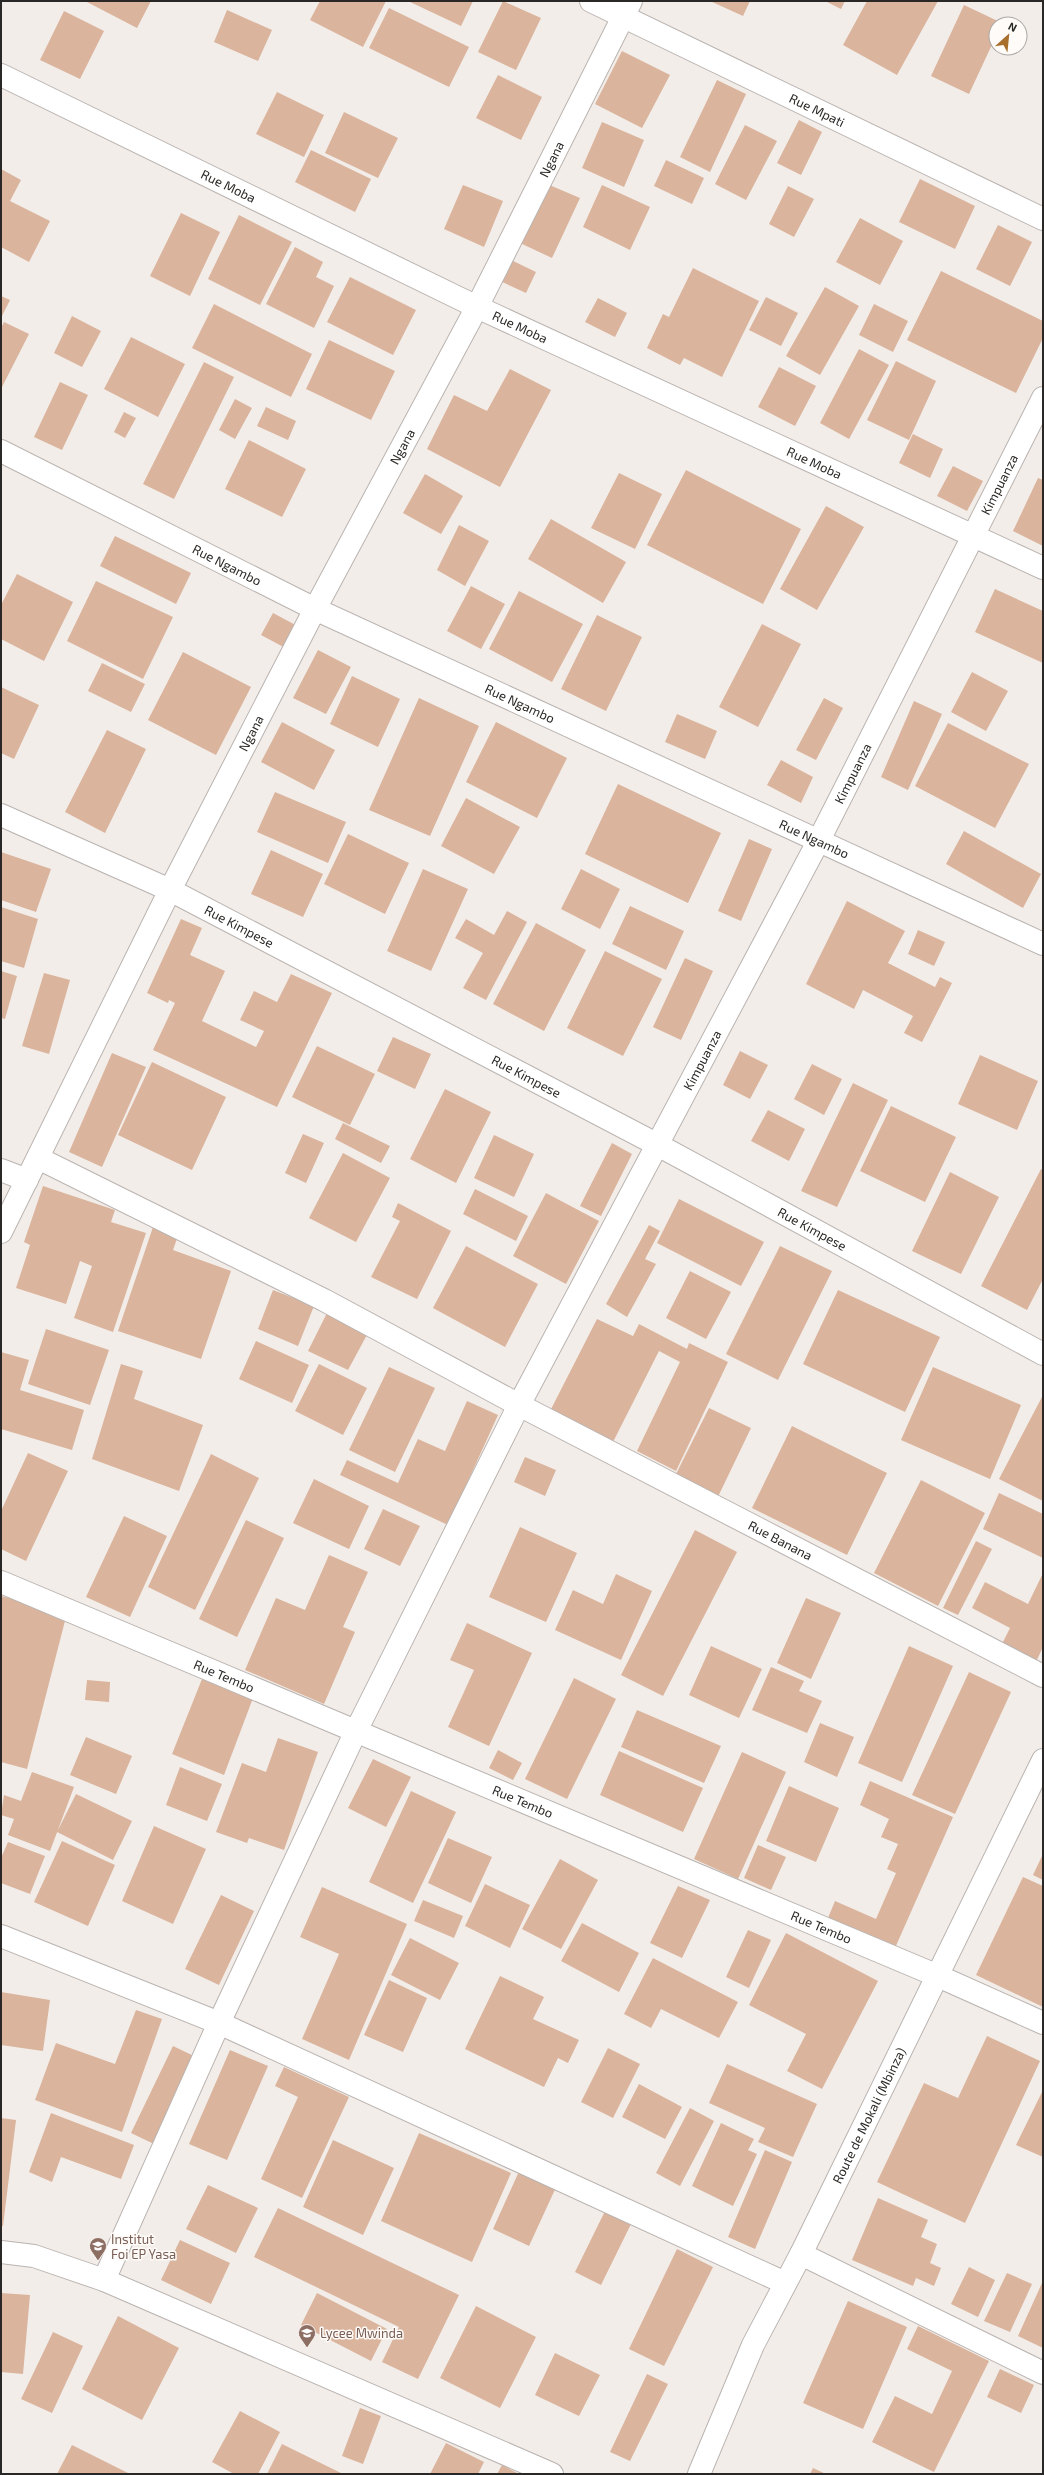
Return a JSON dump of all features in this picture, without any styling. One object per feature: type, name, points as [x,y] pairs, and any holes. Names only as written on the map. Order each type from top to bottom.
[{"type":"street","name":"Rue Mpati","points":[[591,1],[627,9],[1043,219]]},
{"type":"street","name":"Ngana","points":[[1,1232],[170,890],[315,609],[477,306],[627,9]]},
{"type":"street","name":"Rue Moba","points":[[1,75],[477,306],[1043,568]]},
{"type":"street","name":"Kimpuanza","points":[[104,2280],[219,2023],[356,1731],[519,1405],[818,840],[1043,398]]},
{"type":"street","name":"Rue Ngambo","points":[[1,451],[315,609],[1043,944]]},
{"type":"street","name":"Rue Kimpese","points":[[1,815],[170,890],[656,1144],[1043,1354]]},
{"type":"street","name":"Rue Banana","points":[[38,1158],[324,1300],[519,1405],[1043,1676]]},
{"type":"street","points":[[1,1170],[27,1180]]},
{"type":"street","name":"Rue Tembo","points":[[1,1582],[938,1976],[1043,2023]]},
{"type":"street","name":"Route de Mokali (Mbinza)","points":[[699,2474],[753,2345],[801,2254],[1043,1760]]},
{"type":"street","points":[[1,1936],[219,2023],[785,2283]]},
{"type":"street","points":[[1,2252],[34,2256],[104,2280],[552,2474]]},
{"type":"street","points":[[801,2254],[1043,2373]]},
{"type":"building","points":[[85,1],[151,1],[137,28]]},
{"type":"building","points":[[320,1],[386,1],[363,47],[310,20]]},
{"type":"building","points":[[408,1],[473,1],[461,26]]},
{"type":"building","points":[[503,1],[541,18],[516,70],[478,52]]},
{"type":"building","points":[[710,1],[750,1],[743,16]]},
{"type":"building","points":[[825,1],[845,1],[841,9]]},
{"type":"building","points":[[867,1],[938,1],[897,75],[843,45]]},
{"type":"building","points":[[964,5],[988,16],[988,53],[969,94],[931,76]]},
{"type":"building","points":[[389,8],[469,47],[449,87],[369,48]]},
{"type":"building","points":[[227,10],[272,30],[258,61],[214,42]]},
{"type":"building","points":[[64,11],[104,31],[80,79],[40,60]]},
{"type":"building","points":[[622,51],[670,75],[642,128],[595,104]]},
{"type":"building","points":[[498,75],[542,97],[521,140],[476,118]]},
{"type":"building","points":[[717,80],[746,94],[710,172],[680,157]]},
{"type":"building","points":[[277,92],[324,115],[304,157],[256,134]]},
{"type":"building","points":[[344,112],[398,138],[378,178],[325,153]]},
{"type":"building","points":[[799,120],[822,132],[801,175],[777,163]]},
{"type":"building","points":[[602,122],[644,140],[624,187],[582,168]]},
{"type":"building","points":[[745,125],[777,141],[746,200],[715,184]]},
{"type":"building","points":[[311,150],[371,179],[355,212],[295,182]]},
{"type":"building","points":[[666,160],[704,178],[692,204],[654,186]]},
{"type":"building","points":[[1,169],[21,180],[10,201],[50,221],[29,262],[1,247]]},
{"type":"building","points":[[920,179],[975,206],[955,249],[899,222]]},
{"type":"building","points":[[547,184],[580,198],[552,258],[520,243]]},
{"type":"building","points":[[463,185],[503,201],[484,247],[444,229]]},
{"type":"building","points":[[602,185],[650,207],[630,250],[583,227]]},
{"type":"building","points":[[788,186],[814,199],[794,237],[769,224]]},
{"type":"building","points":[[181,213],[220,232],[190,296],[150,276]]},
{"type":"building","points":[[239,215],[292,242],[260,305],[208,279]]},
{"type":"building","points":[[860,218],[903,241],[880,285],[836,262]]},
{"type":"building","points":[[998,225],[1032,242],[1010,286],[976,269]]},
{"type":"building","points":[[295,247],[323,262],[316,277],[334,286],[314,328],[266,304]]},
{"type":"building","points":[[509,259],[536,272],[526,293],[498,280]]},
{"type":"building","points":[[693,268],[759,301],[722,377],[684,358],[680,365],[647,348],[663,314],[669,317]]},
{"type":"building","points":[[941,271],[1043,321],[1043,338],[1016,393],[907,340]]},
{"type":"building","points":[[350,277],[416,310],[393,355],[327,322]]},
{"type":"building","points":[[825,287],[859,306],[820,375],[786,356]]},
{"type":"building","points":[[1,296],[10,300],[1,318]]},
{"type":"building","points":[[766,297],[798,313],[781,346],[749,330]]},
{"type":"building","points":[[598,298],[627,313],[615,337],[585,322]]},
{"type":"building","points":[[214,304],[312,354],[291,397],[192,348]]},
{"type":"building","points":[[874,304],[908,321],[893,352],[859,335]]},
{"type":"building","points":[[72,316],[101,331],[82,367],[54,353]]},
{"type":"building","points":[[4,322],[29,334],[1,389],[1,328]]},
{"type":"building","points":[[131,337],[185,364],[158,417],[104,389]]},
{"type":"building","points":[[329,340],[395,371],[371,420],[306,389]]},
{"type":"building","points":[[859,349],[889,365],[849,439],[820,423]]},
{"type":"building","points":[[896,361],[936,381],[909,440],[867,420]]},
{"type":"building","points":[[204,362],[234,377],[174,499],[143,484]]},
{"type":"building","points":[[779,367],[816,386],[795,426],[758,407]]},
{"type":"building","points":[[510,369],[551,390],[500,487],[427,449],[454,395],[487,411]]},
{"type":"building","points":[[60,382],[88,395],[62,450],[34,437]]},
{"type":"building","points":[[235,399],[252,408],[235,439],[219,430]]},
{"type":"building","points":[[266,407],[296,421],[288,440],[257,426]]},
{"type":"building","points":[[124,412],[136,418],[125,438],[114,432]]},
{"type":"building","points":[[913,434],[943,449],[930,478],[899,463]]},
{"type":"building","points":[[249,440],[306,469],[282,517],[225,489]]},
{"type":"building","points":[[953,466],[983,481],[967,511],[937,496]]},
{"type":"building","points":[[686,470],[801,529],[763,604],[647,545]]},
{"type":"building","points":[[619,473],[662,494],[635,549],[591,528]]},
{"type":"building","points":[[425,474],[463,496],[441,534],[403,513]]},
{"type":"building","points":[[1038,478],[1043,480],[1043,546],[1013,531]]},
{"type":"building","points":[[826,506],[864,527],[817,610],[780,589]]},
{"type":"building","points":[[551,519],[626,562],[603,603],[528,559]]},
{"type":"building","points":[[459,525],[489,541],[465,586],[437,570]]},
{"type":"building","points":[[115,536],[191,573],[176,604],[100,566]]},
{"type":"building","points":[[17,574],[73,602],[44,661],[1,639],[1,605]]},
{"type":"building","points":[[96,581],[173,617],[143,679],[67,641]]},
{"type":"building","points":[[471,586],[505,604],[481,649],[447,631]]},
{"type":"building","points":[[995,589],[1043,611],[1043,663],[975,632]]},
{"type":"building","points":[[519,591],[583,624],[552,682],[489,649]]},
{"type":"building","points":[[273,613],[303,629],[291,651],[261,635]]},
{"type":"building","points":[[597,615],[642,637],[606,711],[561,689]]},
{"type":"building","points":[[762,624],[801,644],[758,727],[719,707]]},
{"type":"building","points":[[318,650],[351,667],[326,714],[293,698]]},
{"type":"building","points":[[183,652],[251,687],[216,755],[148,720]]},
{"type":"building","points":[[102,663],[145,684],[131,712],[88,691]]},
{"type":"building","points":[[972,672],[1008,691],[986,731],[951,712]]},
{"type":"building","points":[[352,676],[400,699],[378,747],[330,724]]},
{"type":"building","points":[[1,687],[39,705],[14,759],[1,753]]},
{"type":"building","points":[[419,698],[479,726],[430,836],[369,810]]},
{"type":"building","points":[[824,698],[843,708],[816,760],[796,750]]},
{"type":"building","points":[[914,701],[942,714],[908,790],[881,777]]},
{"type":"building","points":[[677,714],[717,731],[705,759],[665,742]]},
{"type":"building","points":[[282,722],[335,750],[314,790],[261,762]]},
{"type":"building","points":[[496,722],[567,758],[537,818],[466,782]]},
{"type":"building","points":[[948,723],[1029,764],[995,828],[915,786]]},
{"type":"building","points":[[107,730],[146,749],[105,833],[65,812]]},
{"type":"building","points":[[781,760],[813,777],[801,803],[767,785]]},
{"type":"building","points":[[618,784],[721,833],[688,903],[585,854]]},
{"type":"building","points":[[275,792],[346,822],[328,863],[257,832]]},
{"type":"building","points":[[466,798],[520,827],[494,874],[441,846]]},
{"type":"building","points":[[964,831],[1041,874],[1023,908],[946,864]]},
{"type":"building","points":[[348,834],[409,863],[385,914],[324,884]]},
{"type":"building","points":[[749,839],[772,849],[741,921],[718,911]]},
{"type":"building","points":[[271,850],[323,874],[303,917],[251,894]]},
{"type":"building","points":[[1,852],[51,869],[36,912],[1,900]]},
{"type":"building","points":[[423,869],[468,889],[431,971],[387,951]]},
{"type":"building","points":[[581,869],[620,889],[600,929],[561,909]]},
{"type":"building","points":[[847,901],[905,931],[888,963],[935,987],[940,977],[952,983],[922,1042],[904,1033],[913,1016],[863,990],[854,1009],[806,984]]},
{"type":"building","points":[[630,906],[684,931],[666,970],[612,944]]},
{"type":"building","points":[[1,907],[38,919],[24,968],[1,961]]},
{"type":"building","points":[[507,911],[527,922],[486,1000],[463,988],[483,953],[455,938],[466,919],[494,935]]},
{"type":"building","points":[[181,919],[202,928],[190,955],[225,971],[202,1021],[256,1047],[264,1031],[240,1020],[254,991],[277,1002],[291,974],[332,993],[277,1107],[153,1050],[175,1003],[169,1000],[168,1003],[147,993]]},
{"type":"building","points":[[536,923],[586,950],[544,1031],[493,1004]]},
{"type":"building","points":[[918,930],[945,942],[934,966],[908,954]]},
{"type":"building","points":[[605,951],[662,979],[623,1056],[567,1028]]},
{"type":"building","points":[[685,958],[713,971],[681,1040],[653,1027]]},
{"type":"building","points":[[1,971],[17,976],[5,1019],[1,1018]]},
{"type":"building","points":[[44,973],[70,980],[49,1054],[22,1046]]},
{"type":"building","points":[[393,1037],[431,1054],[415,1089],[377,1071]]},
{"type":"building","points":[[317,1046],[375,1074],[350,1125],[292,1097]]},
{"type":"building","points":[[740,1051],[768,1065],[750,1099],[723,1085]]},
{"type":"building","points":[[112,1053],[146,1067],[102,1167],[69,1152]]},
{"type":"building","points":[[980,1055],[1038,1081],[1017,1130],[958,1104]]},
{"type":"building","points":[[152,1062],[226,1097],[192,1170],[118,1135]]},
{"type":"building","points":[[812,1064],[842,1079],[824,1115],[794,1099]]},
{"type":"building","points":[[853,1083],[888,1100],[837,1207],[801,1191]]},
{"type":"building","points":[[445,1089],[491,1112],[456,1183],[410,1159]]},
{"type":"building","points":[[891,1106],[956,1137],[925,1202],[860,1171]]},
{"type":"building","points":[[768,1110],[805,1129],[789,1161],[751,1141]]},
{"type":"building","points":[[343,1123],[390,1146],[381,1163],[335,1139]]},
{"type":"building","points":[[303,1134],[324,1143],[306,1183],[285,1173]]},
{"type":"building","points":[[494,1135],[534,1154],[514,1197],[474,1178]]},
{"type":"building","points":[[612,1143],[632,1154],[601,1216],[580,1206]]},
{"type":"building","points":[[343,1153],[390,1178],[356,1242],[309,1218]]},
{"type":"building","points":[[1041,1169],[1043,1170],[1043,1279],[1027,1310],[981,1286]]},
{"type":"building","points":[[950,1172],[999,1197],[961,1274],[912,1251]]},
{"type":"building","points":[[43,1186],[115,1210],[111,1222],[146,1233],[113,1332],[74,1318],[92,1266],[80,1261],[66,1304],[16,1288],[30,1245],[24,1242]]},
{"type":"building","points":[[475,1189],[528,1216],[516,1241],[463,1214]]},
{"type":"building","points":[[546,1193],[599,1221],[566,1284],[513,1256]]},
{"type":"building","points":[[679,1199],[764,1242],[741,1286],[657,1243]]},
{"type":"building","points":[[398,1203],[451,1231],[417,1299],[371,1277],[400,1221],[392,1217]]},
{"type":"building","points":[[155,1221],[180,1230],[173,1250],[231,1271],[201,1359],[118,1331]]},
{"type":"building","points":[[649,1225],[660,1231],[645,1259],[656,1264],[627,1317],[606,1304]]},
{"type":"building","points":[[466,1246],[538,1284],[505,1347],[433,1308]]},
{"type":"building","points":[[780,1246],[832,1271],[778,1380],[726,1354]]},
{"type":"building","points":[[690,1271],[731,1292],[706,1339],[666,1318]]},
{"type":"building","points":[[273,1290],[314,1306],[298,1346],[258,1329]]},
{"type":"building","points":[[838,1290],[940,1337],[905,1412],[803,1364]]},
{"type":"building","points":[[327,1313],[368,1333],[348,1370],[308,1351]]},
{"type":"building","points":[[597,1319],[633,1336],[639,1324],[687,1349],[689,1343],[728,1362],[676,1471],[637,1451],[680,1362],[659,1351],[611,1446],[548,1415]]},
{"type":"building","points":[[46,1329],[109,1350],[90,1405],[28,1384]]},
{"type":"building","points":[[256,1341],[309,1365],[292,1403],[239,1379]]},
{"type":"building","points":[[1,1352],[29,1360],[20,1390],[84,1410],[72,1450],[1,1429]]},
{"type":"building","points":[[121,1364],[143,1371],[134,1399],[203,1425],[179,1491],[92,1459]]},
{"type":"building","points":[[319,1364],[367,1388],[343,1435],[295,1411]]},
{"type":"building","points":[[389,1367],[435,1388],[395,1472],[349,1450]]},
{"type":"building","points":[[933,1367],[1021,1405],[990,1479],[901,1440]]},
{"type":"building","points":[[1043,1395],[1043,1501],[999,1479]]},
{"type":"building","points":[[467,1401],[498,1415],[448,1525],[340,1475],[347,1460],[398,1483],[418,1439],[445,1451]]},
{"type":"building","points":[[709,1408],[751,1428],[715,1503],[672,1482]]},
{"type":"building","points":[[792,1426],[887,1473],[847,1555],[752,1508]]},
{"type":"building","points":[[28,1453],[68,1471],[26,1561],[1,1549],[1,1511]]},
{"type":"building","points":[[211,1454],[259,1478],[195,1610],[148,1587]]},
{"type":"building","points":[[525,1457],[556,1470],[545,1496],[514,1482]]},
{"type":"building","points":[[314,1479],[369,1506],[349,1549],[293,1523]]},
{"type":"building","points":[[921,1480],[985,1513],[938,1606],[874,1573]]},
{"type":"building","points":[[999,1493],[1043,1514],[1043,1558],[983,1529]]},
{"type":"building","points":[[383,1509],[420,1526],[400,1566],[364,1549]]},
{"type":"building","points":[[124,1516],[167,1536],[130,1617],[86,1597]]},
{"type":"building","points":[[246,1520],[284,1538],[237,1637],[199,1619]]},
{"type":"building","points":[[520,1527],[577,1553],[546,1622],[489,1597]]},
{"type":"building","points":[[695,1530],[737,1552],[663,1696],[621,1675]]},
{"type":"building","points":[[976,1541],[992,1549],[958,1615],[943,1608]]},
{"type":"building","points":[[329,1555],[368,1572],[343,1627],[355,1632],[324,1704],[245,1670],[276,1598],[305,1610]]},
{"type":"building","points":[[1043,1573],[1043,1647],[1035,1664],[1001,1646],[1010,1628],[972,1608],[985,1582],[1028,1604]]},
{"type":"building","points":[[616,1574],[652,1591],[621,1660],[555,1630],[573,1590],[603,1604]]},
{"type":"building","points":[[1,1596],[67,1613],[27,1769],[1,1762]]},
{"type":"building","points":[[806,1598],[841,1613],[811,1679],[777,1663]]},
{"type":"building","points":[[467,1623],[532,1653],[489,1746],[448,1727],[474,1670],[450,1660]]},
{"type":"building","points":[[711,1646],[762,1669],[739,1718],[689,1695]]},
{"type":"building","points":[[909,1646],[953,1666],[902,1782],[858,1763]]},
{"type":"building","points":[[771,1667],[804,1681],[799,1691],[822,1701],[807,1733],[752,1710]]},
{"type":"building","points":[[969,1672],[1011,1692],[955,1814],[912,1795]]},
{"type":"building","points":[[574,1678],[616,1699],[567,1799],[525,1779]]},
{"type":"building","points":[[202,1679],[253,1698],[224,1775],[172,1754]]},
{"type":"building","points":[[87,1680],[110,1682],[109,1702],[85,1700]]},
{"type":"building","points":[[637,1710],[721,1746],[704,1783],[621,1747]]},
{"type":"building","points":[[820,1723],[854,1737],[837,1777],[804,1762]]},
{"type":"building","points":[[86,1737],[132,1756],[116,1794],[70,1775]]},
{"type":"building","points":[[278,1738],[318,1752],[284,1850],[249,1838],[247,1843],[216,1832],[242,1763],[266,1772]]},
{"type":"building","points":[[498,1750],[522,1763],[513,1780],[489,1768]]},
{"type":"building","points":[[619,1751],[703,1788],[683,1832],[600,1795]]},
{"type":"building","points":[[742,1752],[786,1772],[738,1879],[694,1859]]},
{"type":"building","points":[[373,1759],[411,1777],[386,1827],[348,1808]]},
{"type":"building","points":[[180,1767],[222,1784],[207,1821],[166,1805]]},
{"type":"building","points":[[32,1772],[74,1787],[50,1851],[8,1835],[14,1819],[1,1815],[4,1795],[21,1801]]},
{"type":"building","points":[[870,1781],[953,1817],[895,1948],[828,1918],[835,1901],[876,1919],[896,1873],[887,1869],[898,1844],[881,1837],[889,1819],[860,1805]]},
{"type":"building","points":[[789,1786],[839,1808],[816,1862],[766,1841]]},
{"type":"building","points":[[411,1791],[456,1812],[413,1903],[369,1882]]},
{"type":"building","points":[[76,1794],[132,1821],[113,1860],[57,1832]]},
{"type":"building","points":[[154,1826],[206,1849],[173,1924],[122,1901]]},
{"type":"building","points":[[448,1838],[492,1857],[471,1903],[428,1883]]},
{"type":"building","points":[[62,1841],[115,1865],[88,1926],[34,1902]]},
{"type":"building","points":[[8,1842],[45,1856],[30,1894],[1,1883],[1,1858]]},
{"type":"building","points":[[758,1845],[786,1857],[771,1890],[744,1878]]},
{"type":"building","points":[[1043,1854],[1043,1880],[1033,1875]]},
{"type":"building","points":[[560,1859],[598,1880],[561,1949],[522,1929]]},
{"type":"building","points":[[1023,1877],[1043,1886],[1043,2007],[976,1975]]},
{"type":"building","points":[[485,1884],[530,1905],[510,1948],[465,1926]]},
{"type":"building","points":[[678,1886],[710,1900],[682,1958],[650,1943]]},
{"type":"building","points":[[322,1887],[407,1924],[349,2060],[302,2039],[339,1954],[300,1937]]},
{"type":"building","points":[[221,1895],[254,1911],[219,1985],[185,1969]]},
{"type":"building","points":[[423,1900],[463,1916],[454,1938],[414,1921]]},
{"type":"building","points":[[582,1923],[639,1953],[619,1992],[561,1961]]},
{"type":"building","points":[[748,1930],[771,1940],[749,1988],[726,1977]]},
{"type":"building","points":[[786,1933],[878,1981],[822,2089],[787,2071],[806,2034],[749,2005]]},
{"type":"building","points":[[410,1938],[459,1963],[440,2000],[391,1975]]},
{"type":"building","points":[[653,1958],[738,2002],[719,2038],[661,2009],[651,2028],[624,2014]]},
{"type":"building","points":[[500,1976],[544,1997],[533,2019],[579,2040],[568,2063],[558,2058],[544,2087],[465,2049]]},
{"type":"building","points":[[389,1980],[427,1998],[403,2052],[364,2035]]},
{"type":"building","points":[[1,1992],[50,2000],[43,2051],[1,2045]]},
{"type":"building","points":[[136,2010],[162,2019],[122,2132],[35,2100],[56,2043],[115,2064]]},
{"type":"building","points":[[987,2036],[1040,2061],[965,2223],[877,2182],[924,2083],[958,2098]]},
{"type":"building","points":[[173,2046],[198,2058],[156,2145],[131,2133]]},
{"type":"building","points":[[608,2048],[640,2064],[613,2118],[581,2102]]},
{"type":"building","points":[[230,2050],[268,2066],[227,2160],[189,2144]]},
{"type":"building","points":[[727,2064],[817,2104],[793,2157],[758,2142],[765,2128],[709,2103]]},
{"type":"building","points":[[284,2067],[349,2097],[302,2198],[261,2179],[298,2097],[275,2086]]},
{"type":"building","points":[[639,2084],[682,2107],[665,2139],[622,2117]]},
{"type":"building","points":[[1043,2090],[1043,2157],[1016,2145]]},
{"type":"building","points":[[690,2108],[714,2121],[680,2186],[656,2173]]},
{"type":"building","points":[[51,2113],[134,2145],[121,2179],[61,2157],[52,2182],[29,2172]]},
{"type":"building","points":[[1,2118],[16,2120],[3,2226],[1,2226]]},
{"type":"building","points":[[721,2123],[754,2139],[748,2150],[757,2154],[733,2206],[692,2186]]},
{"type":"building","points":[[419,2133],[511,2173],[472,2262],[381,2221]]},
{"type":"building","points":[[333,2140],[394,2168],[363,2235],[303,2207]]},
{"type":"building","points":[[765,2150],[792,2162],[755,2249],[728,2237]]},
{"type":"building","points":[[521,2167],[558,2183],[529,2246],[493,2229]]},
{"type":"building","points":[[208,2185],[258,2208],[236,2253],[186,2229]]},
{"type":"building","points":[[878,2198],[928,2220],[921,2237],[937,2244],[930,2263],[941,2268],[934,2286],[916,2278],[913,2286],[852,2260]]},
{"type":"building","points":[[608,2205],[634,2218],[601,2285],[575,2272]]},
{"type":"building","points":[[278,2208],[459,2295],[418,2379],[382,2362],[399,2327],[254,2257]]},
{"type":"building","points":[[180,2240],[230,2263],[211,2304],[161,2280]]},
{"type":"building","points":[[677,2249],[713,2267],[664,2366],[629,2349]]},
{"type":"building","points":[[969,2267],[995,2280],[978,2317],[951,2304]]},
{"type":"building","points":[[1007,2273],[1032,2284],[1010,2332],[984,2321]]},
{"type":"building","points":[[1043,2283],[1043,2348],[1018,2336]]},
{"type":"building","points":[[1,2293],[30,2295],[23,2374],[1,2372]]},
{"type":"building","points":[[317,2293],[387,2329],[371,2361],[301,2325]]},
{"type":"building","points":[[848,2301],[907,2327],[863,2429],[803,2403]]},
{"type":"building","points":[[476,2306],[536,2337],[500,2408],[440,2378]]},
{"type":"building","points":[[118,2316],[179,2348],[142,2420],[82,2389]]},
{"type":"building","points":[[918,2326],[989,2361],[934,2472],[872,2442],[895,2396],[932,2414],[952,2371],[907,2349]]},
{"type":"building","points":[[53,2332],[83,2346],[52,2413],[21,2399]]},
{"type":"building","points":[[555,2353],[600,2375],[579,2416],[535,2395]]},
{"type":"building","points":[[1000,2369],[1034,2385],[1021,2413],[987,2397]]},
{"type":"building","points":[[647,2374],[668,2384],[630,2461],[610,2452]]},
{"type":"building","points":[[360,2408],[381,2416],[363,2464],[342,2456]]},
{"type":"building","points":[[240,2411],[280,2432],[258,2474],[234,2474],[212,2462]]},
{"type":"building","points":[[446,2443],[484,2462],[478,2474],[430,2474]]},
{"type":"building","points":[[282,2444],[343,2474],[267,2474]]},
{"type":"building","points":[[72,2445],[130,2474],[57,2474]]},
{"type":"building","points":[[502,2465],[519,2474],[497,2474]]},
{"type":"building","points":[[813,2468],[826,2474],[810,2474]]},
{"type":"place","name":"Institut Foi EP Yasa","points":[[98,2261]]},
{"type":"place","name":"Lycee Mwinda","points":[[307,2348]]}]
